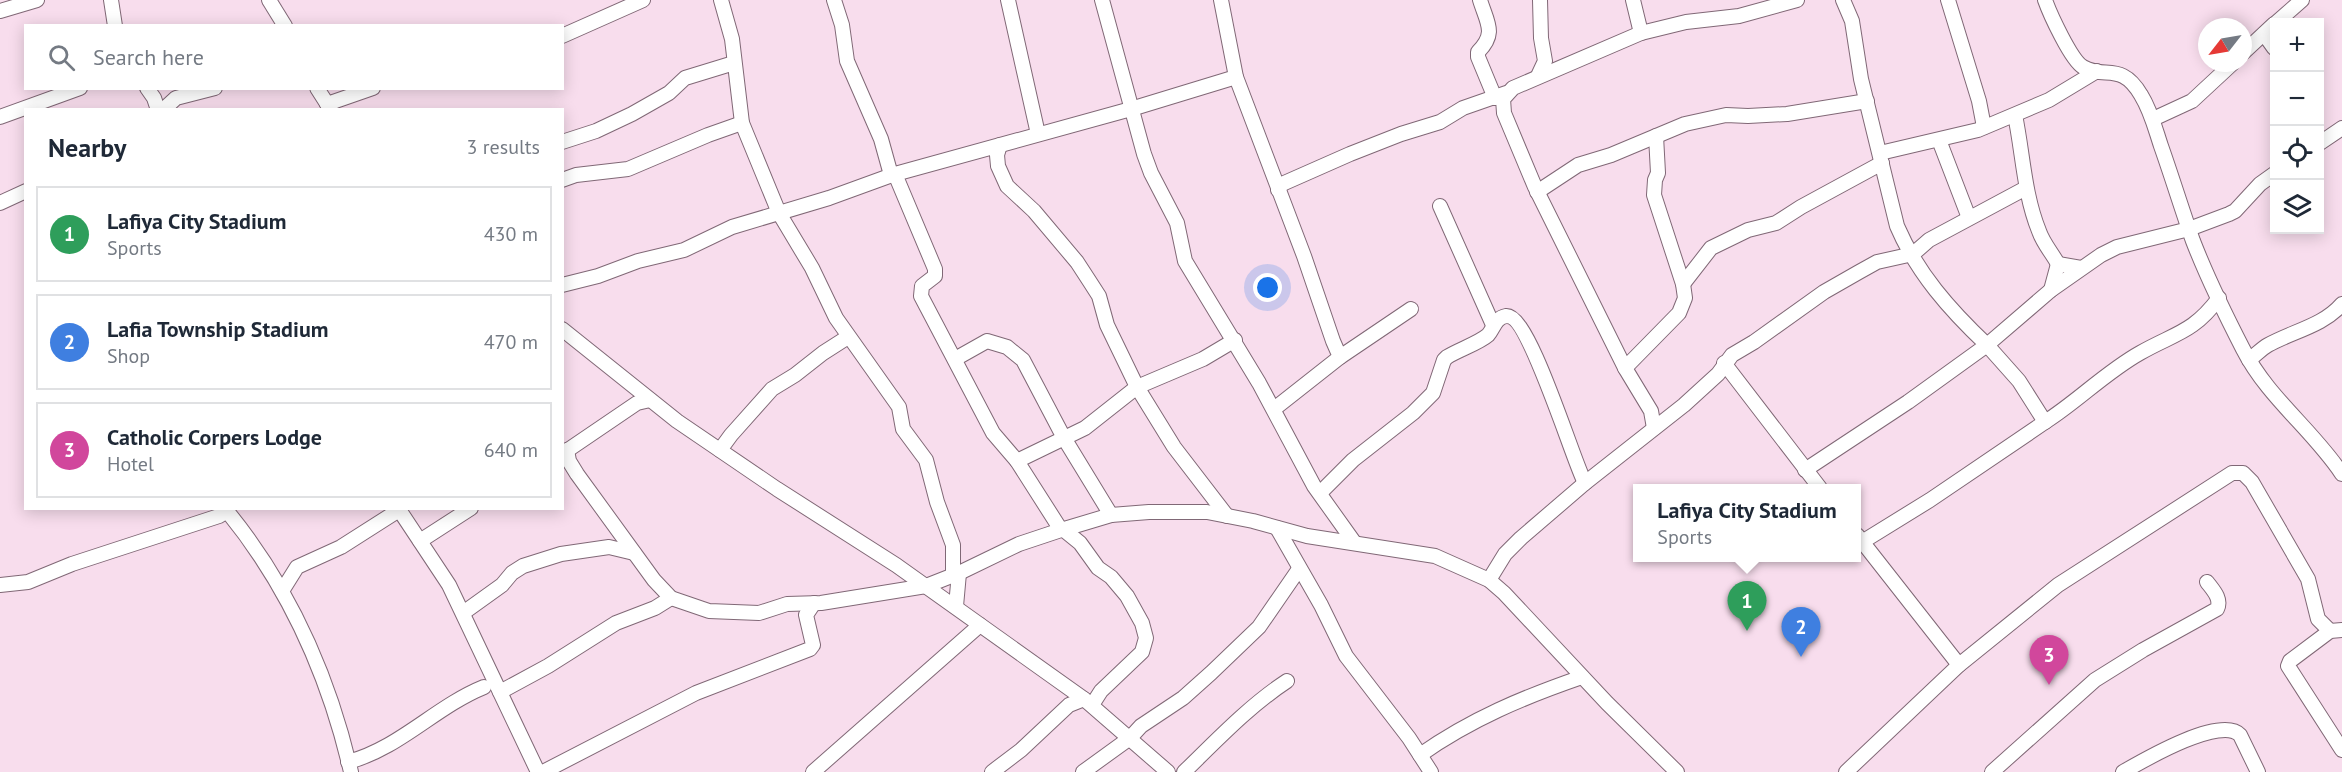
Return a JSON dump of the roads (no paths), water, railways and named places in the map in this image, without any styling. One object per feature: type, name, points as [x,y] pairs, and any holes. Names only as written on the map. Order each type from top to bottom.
[{"type":"street","points":[[0,11],[37,0]]},
{"type":"street","points":[[111,0],[115,24]]},
{"type":"street","points":[[269,0],[284,24]]},
{"type":"street","points":[[564,35],[643,0]]},
{"type":"street","points":[[721,0],[732,39],[742,123],[779,213],[848,337],[899,407],[903,429],[926,460],[937,502],[953,545],[956,606]]},
{"type":"street","points":[[834,0],[842,25],[852,74],[935,269],[935,276],[922,286],[921,296],[993,433],[1017,461],[1063,530],[1080,543],[1098,568],[1111,577],[1126,596],[1142,623],[1146,638],[1142,652],[1101,691],[1088,702],[1069,705],[1021,750],[992,772]]},
{"type":"street","points":[[1008,0],[1038,134]]},
{"type":"street","points":[[1102,0],[1151,174],[1177,223],[1185,261],[1234,340],[1301,463],[1354,542]]},
{"type":"street","points":[[1221,0],[1236,77],[1278,184],[1340,357]]},
{"type":"street","points":[[1480,0],[1490,32],[1489,39],[1478,52],[1478,57],[1538,192],[1625,368],[1651,411],[1654,428]]},
{"type":"street","points":[[1540,0],[1541,38],[1550,65]]},
{"type":"street","points":[[1633,0],[1641,33]]},
{"type":"street","points":[[1843,0],[1852,21],[1861,79],[1897,226],[1932,288],[1947,306],[1988,345],[2019,381],[2045,422]]},
{"type":"street","points":[[1948,0],[1979,101],[1984,127]]},
{"type":"street","points":[[2045,0],[2056,27],[2080,65],[2116,72],[2140,92],[2153,119],[2189,229],[2249,360],[2279,402],[2334,462],[2342,474]]},
{"type":"street","points":[[2282,18],[2302,0]]},
{"type":"street","points":[[1278,184],[1391,138],[1440,122],[1463,108],[1498,99],[1513,87],[1538,76],[1550,65],[1641,33],[1686,22],[1739,16],[1793,1]]},
{"type":"street","points":[[2252,45],[2270,29]]},
{"type":"street","points":[[564,141],[596,131],[632,114],[669,93],[685,78],[734,63]]},
{"type":"street","points":[[1683,284],[1711,248],[1748,230],[1776,223],[1881,158],[1978,130],[2049,100],[2097,70]]},
{"type":"street","points":[[2153,119],[2192,101],[2223,72]]},
{"type":"street","points":[[564,284],[598,276],[638,261],[678,252],[702,243],[723,230],[893,174],[995,149],[1038,134],[1236,77]]},
{"type":"street","points":[[25,108],[74,90]]},
{"type":"street","points":[[159,101],[206,90]]},
{"type":"street","points":[[318,90],[329,107],[368,90]]},
{"type":"street","points":[[1538,192],[1578,165],[1611,155],[1685,124],[1726,115],[1787,114],[1867,101]]},
{"type":"street","points":[[0,117],[24,108]]},
{"type":"street","points":[[2014,115],[2026,188],[2039,233],[2058,264],[2051,290]]},
{"type":"street","points":[[564,179],[576,175],[628,169],[742,123]]},
{"type":"street","points":[[2324,136],[2342,129]]},
{"type":"street","points":[[1625,368],[1678,313],[1685,298],[1683,284],[1654,195],[1658,173],[1656,136]]},
{"type":"street","points":[[1939,140],[1969,218]]},
{"type":"street","points":[[995,149],[998,166],[1007,186],[1034,211],[1077,262],[1099,296],[1107,325],[1137,387],[1174,447],[1227,516]]},
{"type":"street","points":[[1805,470],[1908,402],[1988,345],[2051,290],[2101,255],[2117,247],[2189,229],[2235,211],[2260,184],[2270,177]]},
{"type":"street","points":[[1489,580],[1505,554],[1585,483],[1718,374],[1732,355],[1808,303],[1859,272],[1877,262],[1912,254],[1929,240],[2026,188]]},
{"type":"street","points":[[0,203],[24,192]]},
{"type":"street","points":[[1440,206],[1493,325]]},
{"type":"street","points":[[2058,264],[2081,268]]},
{"type":"street","points":[[1861,537],[1930,500],[2080,398],[2140,353],[2191,328],[2208,313],[2219,298]]},
{"type":"street","points":[[2249,360],[2266,346],[2334,313],[2342,304]]},
{"type":"street","points":[[1274,410],[1340,357],[1411,309]]},
{"type":"street","points":[[1320,493],[1353,460],[1433,393],[1447,357],[1485,337],[1493,325],[1504,316],[1516,320],[1555,400],[1585,483]]},
{"type":"street","points":[[565,334],[641,397],[956,606],[1068,687],[1168,772]]},
{"type":"street","points":[[720,450],[772,389],[848,337]]},
{"type":"street","points":[[1017,461],[1085,428],[1137,387],[1203,359],[1234,340]]},
{"type":"street","points":[[954,359],[987,341],[1007,346],[1023,360],[1064,438],[1111,515]]},
{"type":"street","points":[[1724,363],[1816,484]]},
{"type":"street","points":[[641,397],[565,456],[634,553],[671,598],[709,611],[754,614],[774,610],[787,604],[861,597],[926,586],[1019,544],[1111,515],[1149,512],[1207,512],[1307,536],[1435,556],[1489,580],[1677,772]]},
{"type":"street","points":[[1651,411],[1668,417]]},
{"type":"street","points":[[1846,772],[1959,665],[2058,585],[2224,477],[2239,472],[2252,482],[2312,586],[2314,608],[2319,619],[2336,630],[2290,661],[2288,666],[2342,750]]},
{"type":"street","points":[[0,585],[28,582],[72,564],[219,516],[226,510],[252,543],[282,591],[306,637],[321,673],[350,767],[390,745],[461,696],[548,666],[605,629],[655,608],[671,598]]},
{"type":"street","points":[[282,591],[292,573],[303,563],[341,547],[396,510]]},
{"type":"street","points":[[399,510],[449,585],[494,686],[536,771],[696,693],[810,650],[813,645],[806,615],[814,603]]},
{"type":"street","points":[[420,542],[468,510]]},
{"type":"street","points":[[1080,543],[1081,524]]},
{"type":"street","points":[[1277,528],[1321,605],[1346,656],[1431,772]]},
{"type":"street","points":[[609,547],[620,531]]},
{"type":"street","points":[[1861,541],[1959,665]]},
{"type":"street","points":[[463,613],[502,585],[517,569],[561,554],[609,547],[634,553]]},
{"type":"street","points":[[1083,772],[1130,738],[1141,726],[1183,698],[1259,627],[1299,569]]},
{"type":"street","points":[[271,574],[292,573]]},
{"type":"street","points":[[1992,772],[2095,680],[2217,609],[2218,597],[2207,582]]},
{"type":"street","points":[[813,772],[980,625]]},
{"type":"street","points":[[1420,755],[1469,723],[1536,693],[1582,677]]},
{"type":"street","points":[[1184,772],[1268,693],[1287,681]]},
{"type":"street","points":[[1068,687],[1069,705]]},
{"type":"street","points":[[2123,772],[2184,741],[2213,731],[2229,729],[2240,735],[2258,772]]},
{"type":"place","name":"Lafiya City Stadium","points":[[1747,631]]},
{"type":"place","name":"Lafia Township Stadium","points":[[1801,657]]},
{"type":"place","name":"Catholic Corpers Lodge","points":[[2049,685]]}]
